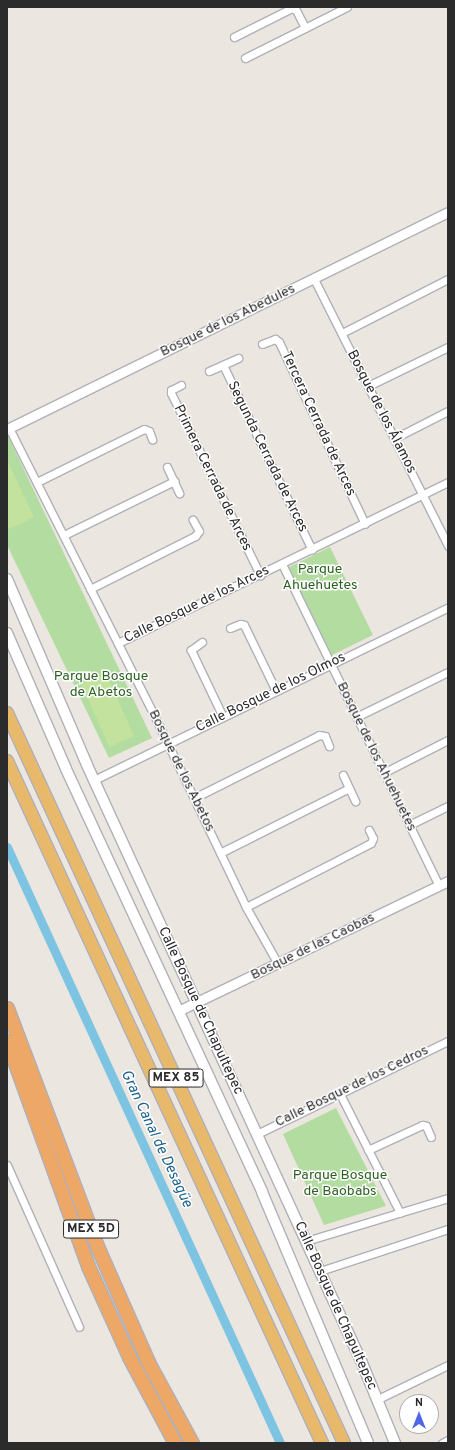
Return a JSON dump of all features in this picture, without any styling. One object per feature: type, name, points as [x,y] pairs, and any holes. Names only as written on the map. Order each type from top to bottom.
[{"type":"highway","name":"MEX 85","points":[[7,713],[344,1443]]},
{"type":"highway","name":"MEX 85","points":[[7,761],[322,1443]]},
{"type":"highway","name":"MEX 5D","points":[[7,1008],[97,1246],[149,1364],[192,1443]]},
{"type":"highway","name":"MEX 5D","points":[[7,1041],[88,1266],[129,1357],[175,1443]]},
{"type":"main road","name":"Calle Bosque de Chapultepec","points":[[7,579],[94,780],[320,1271],[378,1399],[395,1443]]},
{"type":"main road","name":"Calle Bosque de Chapultepec","points":[[7,633],[66,769],[262,1192],[368,1443]]},
{"type":"street","points":[[245,58],[347,7]]},
{"type":"street","points":[[234,37],[292,8],[296,10],[305,28]]},
{"type":"street","name":"Bosque de los Abedules","points":[[8,428],[448,212]]},
{"type":"street","name":"Bosque de los Álamos","points":[[314,278],[448,546]]},
{"type":"street","points":[[342,333],[448,280]]},
{"type":"street","name":"Tercera Cerrada de Arces","points":[[262,344],[275,339],[279,342],[366,524]]},
{"type":"street","points":[[368,386],[448,347]]},
{"type":"street","name":"Segunda Cerrada de Arces","points":[[209,371],[238,358]]},
{"type":"street","name":"Segunda Cerrada de Arces","points":[[223,365],[312,550]]},
{"type":"street","name":"Primera Cerrada de Arces","points":[[181,385],[171,390],[171,393],[260,575]]},
{"type":"street","points":[[394,438],[448,411]]},
{"type":"street","name":"Bosque de los Abetos","points":[[8,428],[37,482],[118,643],[246,907],[278,964]]},
{"type":"street","points":[[37,482],[144,429],[149,431],[152,439]]},
{"type":"street","points":[[167,467],[179,493]]},
{"type":"street","points":[[64,535],[174,481]]},
{"type":"street","name":"Calle Bosque de los Arces","points":[[118,643],[366,524],[448,482]]},
{"type":"street","points":[[90,588],[195,536],[199,531],[193,520]]},
{"type":"street","name":"Bosque de los Ahuehuetes","points":[[282,564],[439,886]]},
{"type":"street","name":"Calle Bosque de los Olmos","points":[[94,780],[448,607]]},
{"type":"street","points":[[230,628],[240,624],[244,625],[276,691]]},
{"type":"street","points":[[202,642],[191,650],[223,717]]},
{"type":"street","points":[[356,717],[448,672]]},
{"type":"street","points":[[194,798],[319,735],[325,736],[329,746]]},
{"type":"street","points":[[383,772],[448,740]]},
{"type":"street","points":[[342,775],[356,800]]},
{"type":"street","points":[[220,853],[349,788]]},
{"type":"street","points":[[409,825],[448,806]]},
{"type":"street","points":[[246,907],[371,843],[373,838],[369,830]]},
{"type":"street","name":"Bosque de las Caobas","points":[[178,1011],[448,881]]},
{"type":"street","name":"Calle Bosque de los Cedros","points":[[257,1134],[448,1041]]},
{"type":"street","points":[[340,1094],[400,1213]]},
{"type":"street","points":[[368,1150],[422,1125],[426,1126],[431,1137]]},
{"type":"street","points":[[7,1165],[79,1326]]},
{"type":"street","points":[[306,1241],[448,1198]]},
{"type":"street","points":[[320,1271],[448,1229]]},
{"type":"street","points":[[378,1399],[448,1365]]},
{"type":"street","points":[[442,1443],[448,1440]]},
{"type":"green space","name":"Parque Bosque de Abetos","points":[[7,434],[152,738],[109,758],[7,545]]},
{"type":"green space","points":[[7,460],[34,517],[9,529],[7,525]]},
{"type":"green space","name":"Parque Ahuehuetes","points":[[330,547],[373,635],[332,655],[289,567]]},
{"type":"green space","points":[[106,673],[134,736],[109,747],[81,684]]},
{"type":"green space","name":"Parque Bosque de Baobabs","points":[[336,1108],[386,1206],[324,1225],[283,1134]]},
{"type":"waterway","name":"Gran Canal de Desagüe","points":[[7,847],[280,1443]]}]
